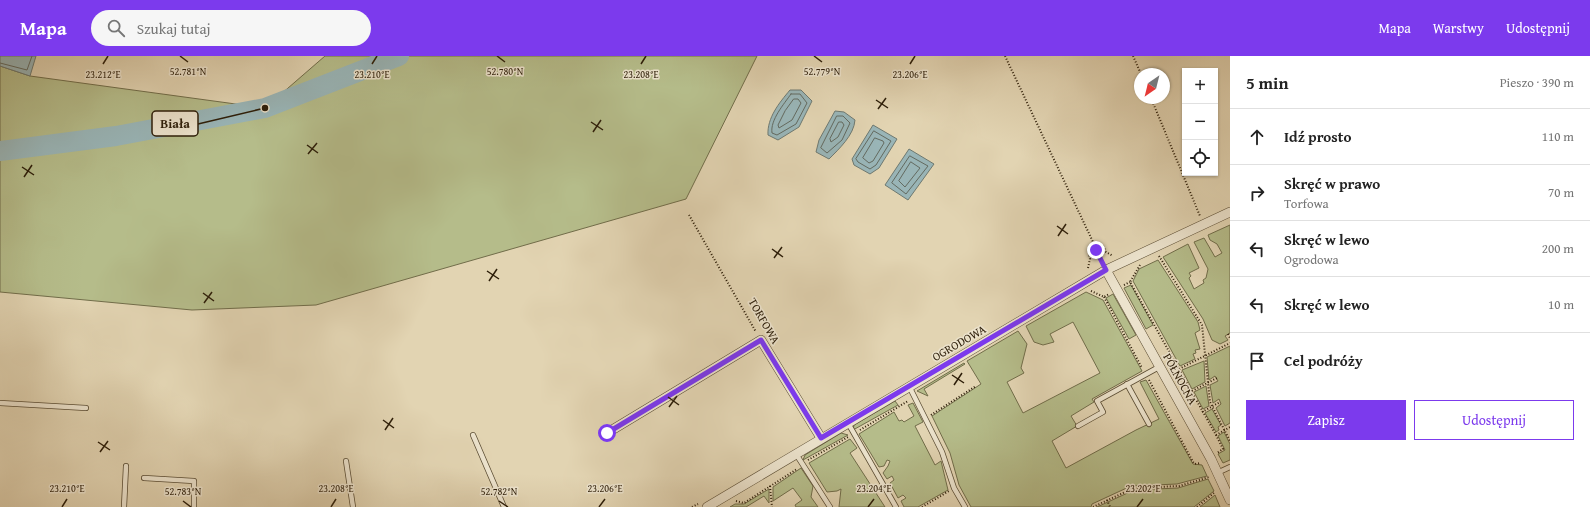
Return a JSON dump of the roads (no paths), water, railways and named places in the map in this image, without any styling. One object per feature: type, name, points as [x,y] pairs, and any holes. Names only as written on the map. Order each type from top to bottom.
[{"type":"street","name":"OGRODOWA","points":[[707,507],[1106,270],[1230,212]]},
{"type":"street","name":"PÓŁNOCNA","points":[[1106,270],[1217,473],[1230,500]]},
{"type":"street","name":"TORFOWA","points":[[607,433],[761,340],[821,438]]},
{"type":"lane","points":[[1078,426],[1103,412],[1097,401],[1159,367]]},
{"type":"lane","points":[[1127,384],[1149,424]]},
{"type":"lane","points":[[909,386],[942,452],[954,488],[965,507]]},
{"type":"lane","points":[[0,403],[86,408]]},
{"type":"lane","points":[[848,423],[896,507]]},
{"type":"lane","points":[[473,435],[504,507]]},
{"type":"lane","points":[[796,454],[830,507]]},
{"type":"lane","points":[[346,461],[353,507]]},
{"type":"lane","points":[[124,507],[126,466]]},
{"type":"lane","points":[[1217,473],[1230,467]]},
{"type":"lane","points":[[144,478],[194,481],[194,507]]},
{"type":"water","points":[[0,56],[36,56],[30,76],[0,66]]},
{"type":"water","points":[[790,90],[801,90],[812,101],[799,127],[778,140],[768,135],[769,123],[778,105]]},
{"type":"water","points":[[835,111],[844,112],[855,120],[849,136],[829,159],[816,152],[819,140]]},
{"type":"water","points":[[873,125],[897,139],[879,168],[870,174],[854,165],[852,159]]},
{"type":"water","points":[[909,149],[934,164],[908,200],[885,185]]},
{"type":"waterway","points":[[0,151],[116,136],[265,108],[399,56]]},
{"type":"place","name":"Biała","points":[[265,108]]}]
